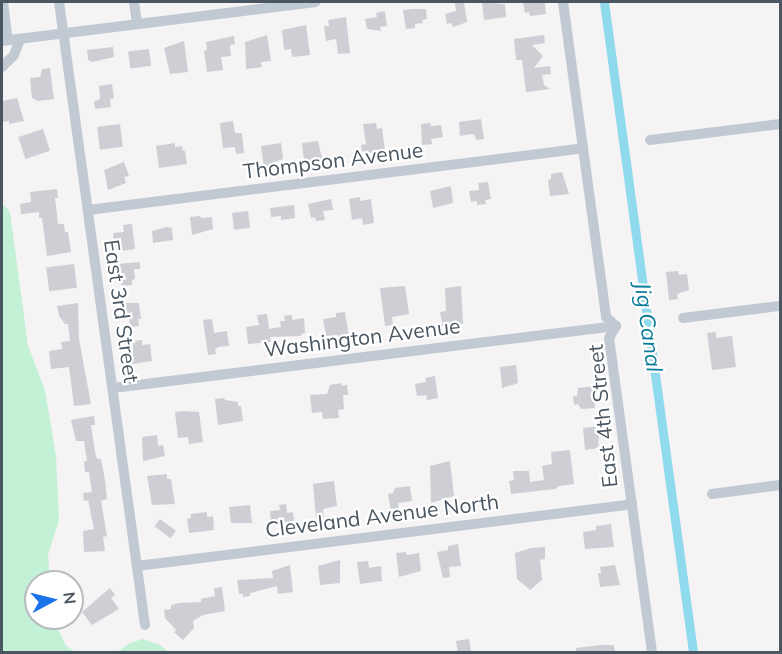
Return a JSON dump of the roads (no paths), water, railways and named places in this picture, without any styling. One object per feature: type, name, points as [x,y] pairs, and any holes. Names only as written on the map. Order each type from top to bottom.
[{"type":"street","points":[[2,67],[14,55],[3,2]]},
{"type":"street","name":"East 3rd Street","points":[[59,2],[145,626]]},
{"type":"street","points":[[134,2],[137,23]]},
{"type":"street","points":[[10,40],[316,2]]},
{"type":"street","name":"East 4th Street","points":[[563,2],[606,317],[616,326],[609,338],[652,652]]},
{"type":"street","points":[[650,140],[780,124]]},
{"type":"street","name":"Thompson Avenue","points":[[88,210],[583,148]]},
{"type":"street","points":[[683,318],[780,306]]},
{"type":"street","name":"Washington Avenue","points":[[113,388],[616,326]]},
{"type":"street","points":[[712,494],[780,485]]},
{"type":"street","name":"Cleveland Avenue North","points":[[136,566],[632,504]]},
{"type":"waterway","name":"Jig Canal","points":[[604,2],[693,652]]}]
